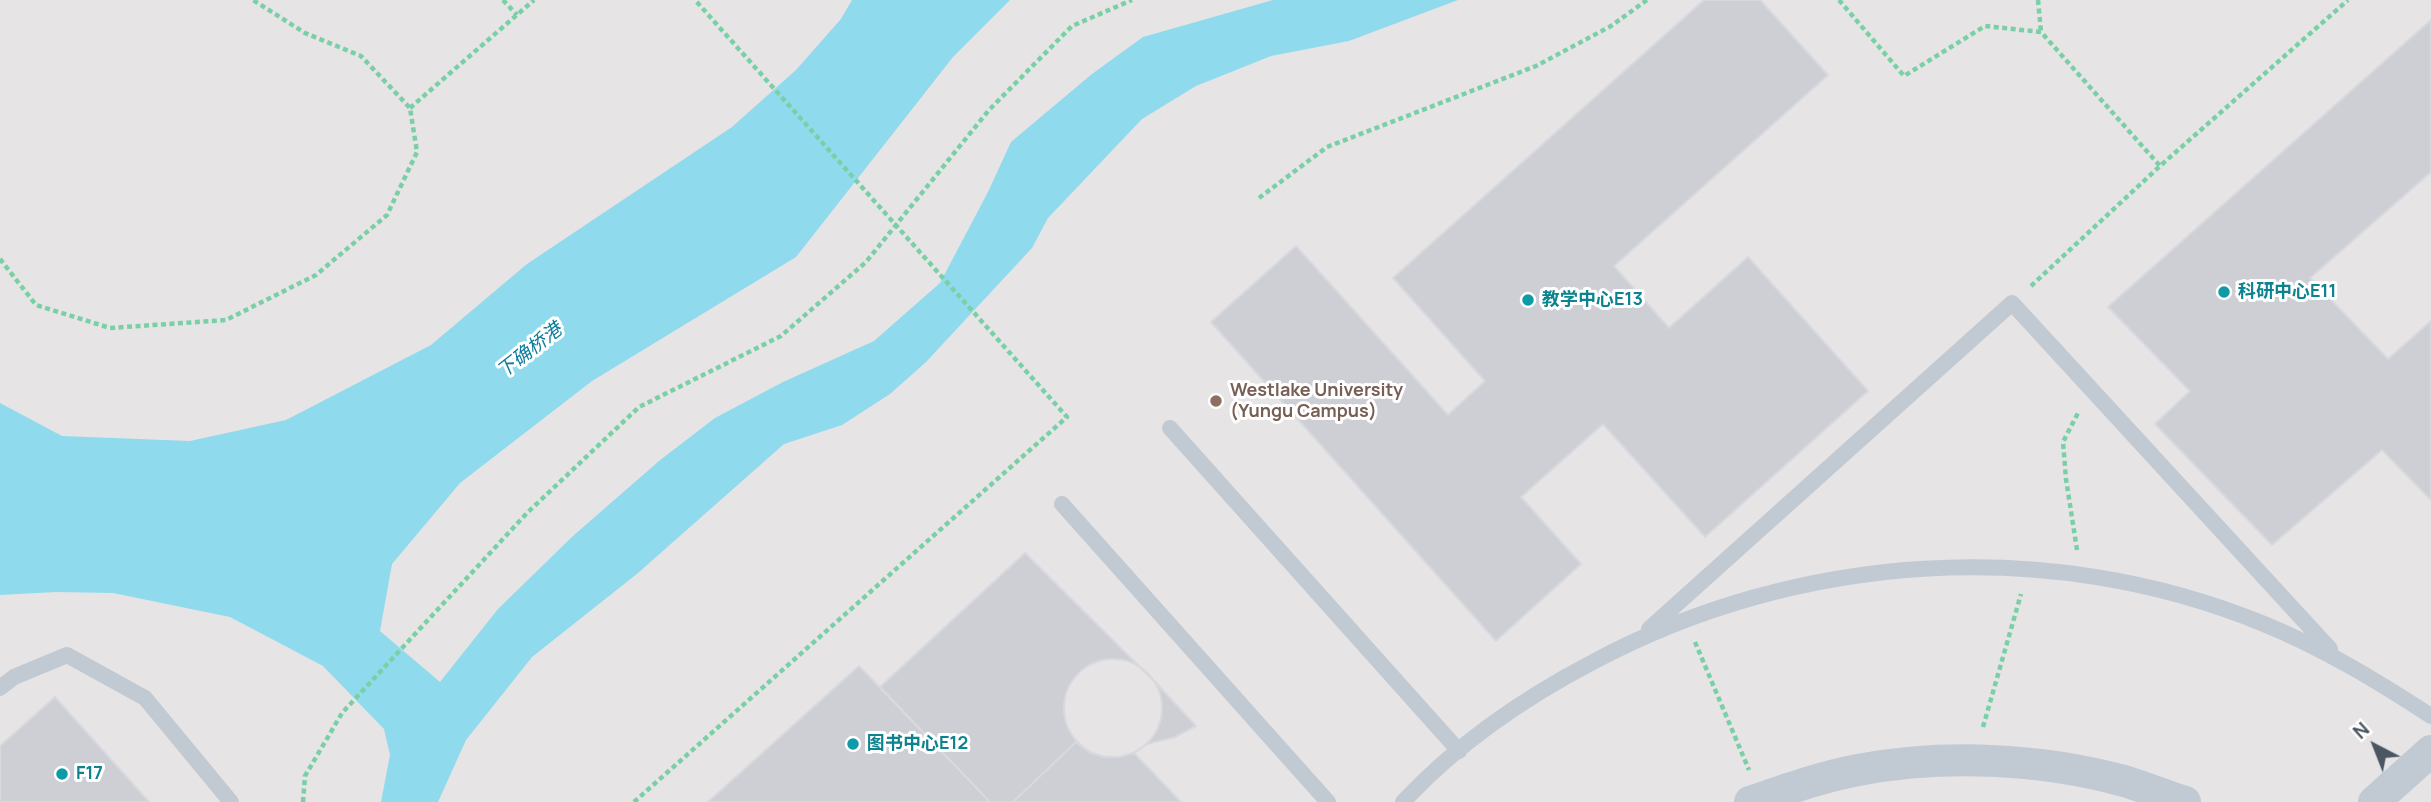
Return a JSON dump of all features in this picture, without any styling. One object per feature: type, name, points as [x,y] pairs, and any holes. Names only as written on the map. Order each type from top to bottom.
[{"type":"street","points":[[2374,802],[2431,751]]},
{"type":"street","points":[[1756,800],[1793,786],[1858,770],[1924,762],[1973,761],[2058,767],[2123,781],[2185,802]]},
{"type":"lane","points":[[1638,639],[2012,303],[2338,659]]},
{"type":"lane","points":[[1170,428],[1459,751]]},
{"type":"lane","points":[[1062,504],[1328,802]]},
{"type":"lane","points":[[1403,802],[1459,751],[1511,711],[1556,683],[1638,639],[1685,619],[1747,598],[1811,582],[1876,572],[1942,567],[2028,569],[2137,585],[2200,601],[2262,623],[2338,659],[2431,716]]},
{"type":"lane","points":[[0,688],[14,677],[67,655],[145,698],[231,802]]},
{"type":"path","points":[[0,259],[36,305],[110,328],[226,320],[316,275],[387,215],[417,152],[410,108],[361,56],[304,33],[253,0]]},
{"type":"path","points":[[503,0],[517,15]]},
{"type":"path","points":[[410,108],[534,0]]},
{"type":"path","points":[[634,802],[1067,417],[695,0]]},
{"type":"path","points":[[303,802],[305,776],[342,713],[527,513],[639,407],[781,336],[866,262],[989,110],[1072,26],[1132,0]]},
{"type":"path","points":[[1259,198],[1326,147],[1536,66],[1611,26],[1647,0]]},
{"type":"path","points":[[1839,0],[1904,76],[1985,26],[2041,32]]},
{"type":"path","points":[[2038,0],[2041,32],[2160,166]]},
{"type":"path","points":[[2012,303],[2160,166],[2348,0]]},
{"type":"path","points":[[2081,575],[2063,442],[2090,388]]},
{"type":"path","points":[[1973,761],[2028,569]]},
{"type":"path","points":[[1685,619],[1756,800]]},
{"type":"shaded area","name":"Westlake University (Yungu Campus)","points":[[0,0],[2431,0],[2431,802],[0,802]]},
{"type":"water","name":"下确桥港","points":[[852,0],[1010,0],[953,57],[796,257],[592,381],[460,483],[392,564],[380,631],[440,682],[498,609],[573,536],[659,461],[715,418],[783,382],[874,341],[940,283],[1011,142],[1092,74],[1143,37],[1273,0],[1458,0],[1349,41],[1271,56],[1196,86],[1142,119],[1048,218],[1032,248],[926,362],[890,394],[842,425],[784,444],[638,573],[532,657],[466,740],[438,802],[381,802],[390,755],[384,729],[323,666],[230,617],[113,593],[0,595],[0,403],[62,436],[190,441],[286,420],[431,345],[527,264],[732,127],[796,70],[841,19]]},
{"type":"building","name":"教学中心E13","points":[[1704,0],[1760,0],[1828,75],[1614,266],[1669,328],[1748,257],[1868,391],[1705,537],[1603,424],[1521,497],[1581,564],[1496,641],[1211,322],[1296,246],[1448,415],[1485,381],[1393,278]]},
{"type":"building","name":"科研中心E11","points":[[2431,20],[2431,172],[2310,278],[2388,359],[2431,321],[2431,500],[2382,450],[2272,545],[2155,424],[2190,391],[2108,307]]},
{"type":"building","points":[[1025,553],[1196,726],[1175,737],[1147,744],[1134,753],[1119,757],[1104,757],[1089,752],[1076,742],[1013,802],[990,802],[880,687]]},
{"type":"building","points":[[1113,659],[1132,663],[1148,673],[1158,689],[1162,708],[1158,727],[1148,743],[1132,753],[1113,757],[1094,753],[1078,743],[1068,727],[1064,708],[1068,689],[1078,673],[1094,663]]},
{"type":"building","name":"图书中心E12","points":[[859,666],[990,802],[708,802]]},
{"type":"building","name":"F17","points":[[55,697],[149,802],[0,802],[0,746]]},
{"type":"building","points":[[1076,742],[1089,752],[1104,757],[1134,753],[1181,802],[1013,802]]},
{"type":"place","name":"科研中心E11","points":[[2224,292]]},
{"type":"place","name":"教学中心E13","points":[[1528,300]]},
{"type":"place","name":"Westlake University (Yungu Campus)","points":[[1216,401]]},
{"type":"place","name":"图书中心E12","points":[[853,744]]},
{"type":"place","name":"F17","points":[[62,774]]}]
